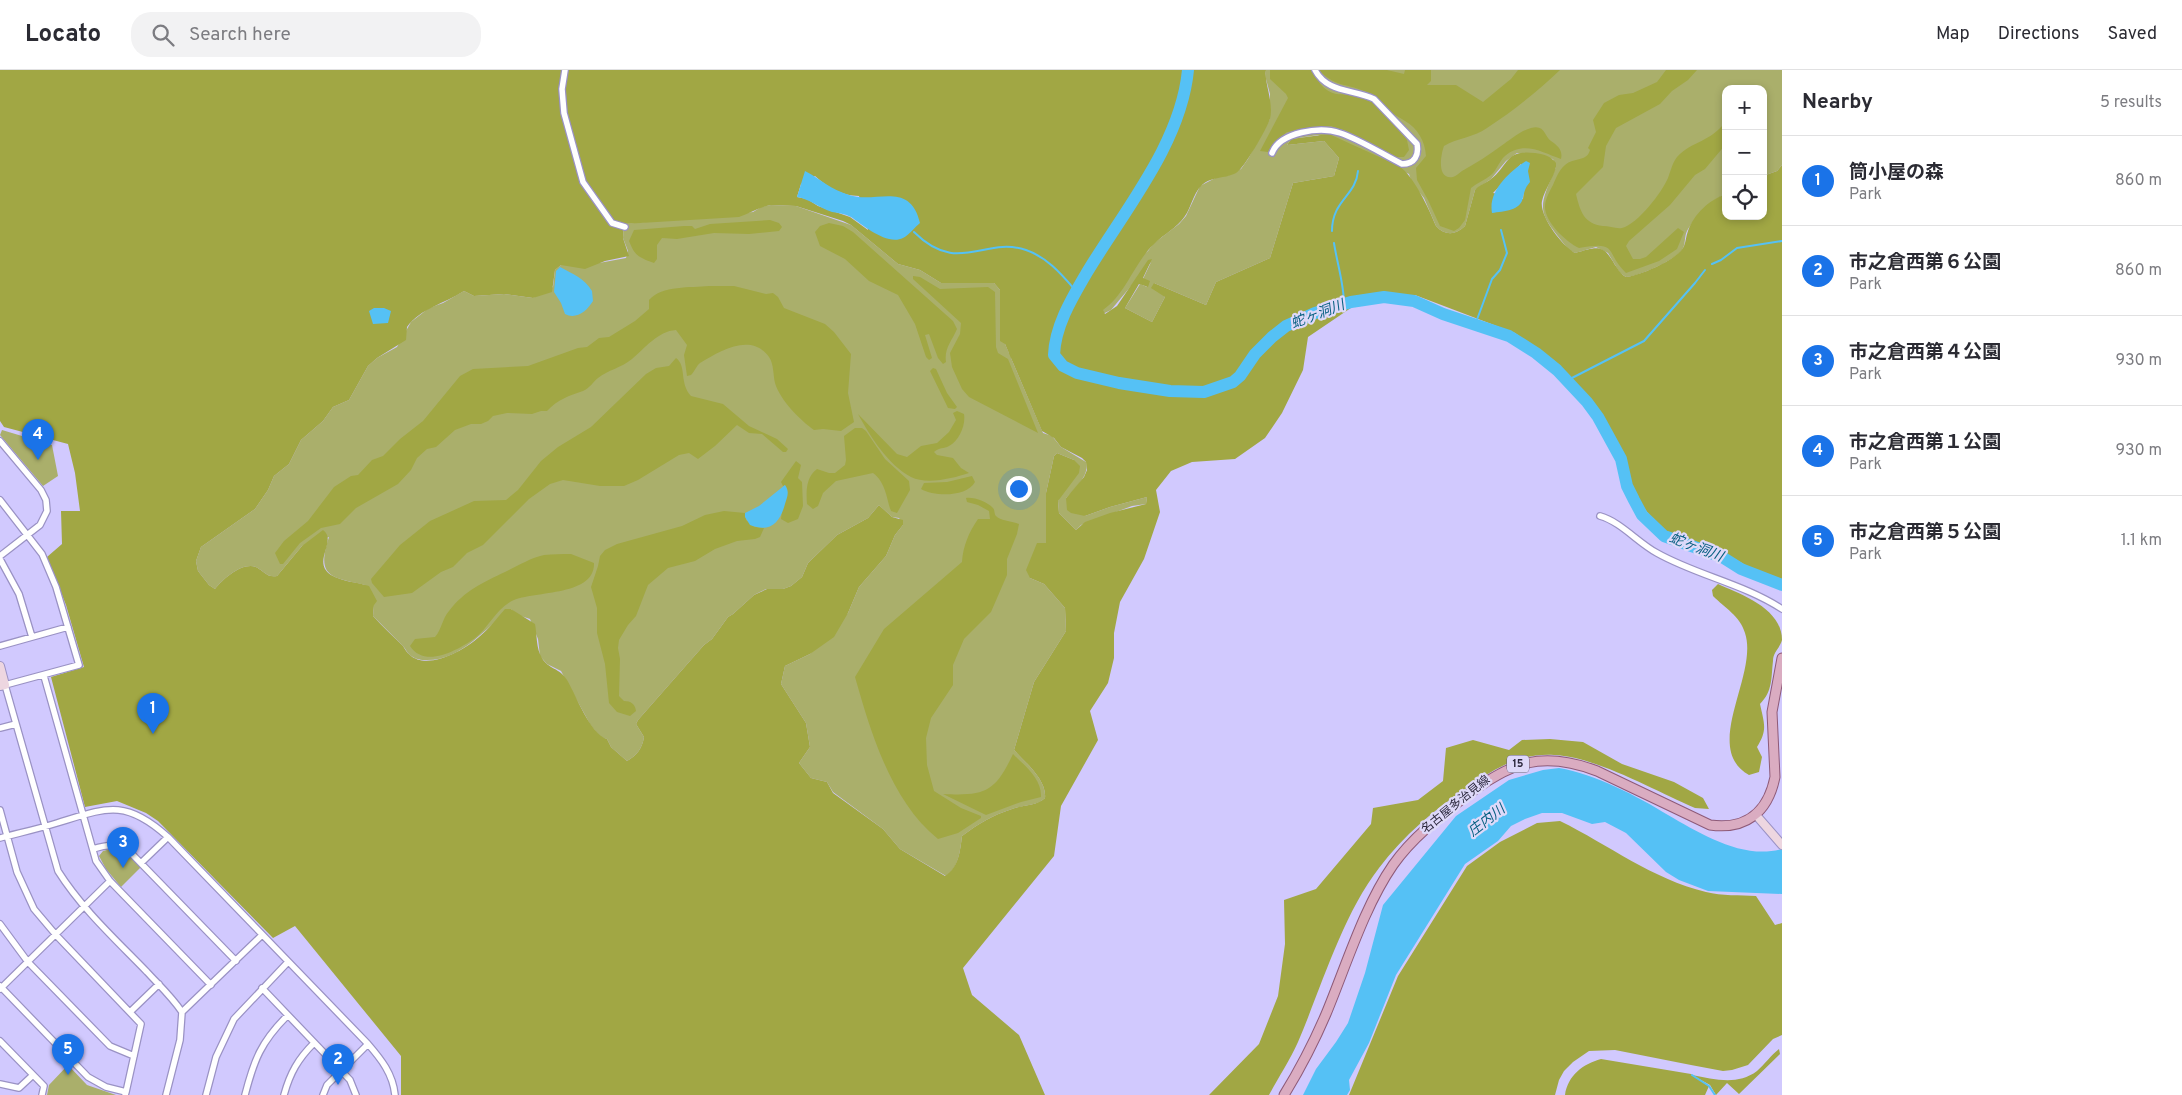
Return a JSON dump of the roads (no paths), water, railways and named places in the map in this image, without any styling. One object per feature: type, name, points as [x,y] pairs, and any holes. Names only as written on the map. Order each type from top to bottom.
[{"type":"main road","points":[[1756,815],[1767,800],[1774,777],[1772,712],[1782,658]]},
{"type":"main road","name":"名古屋多治見線","points":[[1284,1095],[1306,1057],[1378,890],[1392,866],[1421,834],[1493,776],[1523,763],[1554,760],[1580,764],[1597,771],[1710,825],[1736,825],[1756,815]]},
{"type":"street","points":[[565,70],[562,89],[564,113],[583,182],[612,223],[625,227]]},
{"type":"street","points":[[1272,153],[1275,146],[1290,135],[1322,130],[1340,132],[1402,164],[1408,164],[1415,159],[1418,153],[1417,144],[1374,99],[1328,85],[1315,70]]},
{"type":"street","points":[[0,441],[41,490],[46,500],[44,518],[40,525],[0,558],[19,594],[32,637]]},
{"type":"street","points":[[0,500],[42,554],[56,587],[79,665],[44,676],[2,685]]},
{"type":"street","points":[[1600,516],[1613,520],[1656,553],[1782,609]]},
{"type":"street","points":[[0,646],[68,627]]},
{"type":"street","points":[[0,666],[2,685],[16,724],[58,871],[70,891],[84,907],[159,984],[182,1012]]},
{"type":"street","points":[[44,676],[96,861],[110,881],[211,985]]},
{"type":"street","points":[[0,728],[16,724]]},
{"type":"street","points":[[0,810],[17,872],[34,909],[56,935],[142,1024],[126,1094],[106,1087],[88,1077],[0,987],[28,962],[56,935],[110,881]]},
{"type":"street","points":[[0,838],[100,810],[129,812],[142,816],[168,837],[368,1044],[384,1064],[391,1078],[395,1095]]},
{"type":"street","points":[[1756,815],[1782,845]]},
{"type":"street","points":[[142,862],[168,837]]},
{"type":"street","points":[[93,850],[108,845],[124,848],[142,862],[236,961]]},
{"type":"street","points":[[0,924],[28,962],[110,1046],[134,1056]]},
{"type":"street","points":[[166,1095],[180,1040],[182,1012],[262,936]]},
{"type":"street","points":[[206,1095],[216,1057],[228,1028],[242,1009],[288,962]]},
{"type":"street","points":[[130,1012],[159,984]]},
{"type":"street","points":[[262,988],[350,1080],[356,1095]]},
{"type":"street","points":[[245,1095],[262,1044],[287,1016]]},
{"type":"street","points":[[0,1041],[44,1086],[42,1095]]},
{"type":"street","points":[[284,1095],[289,1077],[296,1064],[314,1043]]},
{"type":"street","points":[[323,1095],[327,1085],[368,1044]]},
{"type":"street","points":[[0,1084],[19,1088],[33,1075]]},
{"type":"water","points":[[1526,161],[1530,163],[1528,171],[1530,182],[1525,189],[1522,202],[1511,210],[1492,213],[1493,197],[1501,183]]},
{"type":"water","points":[[805,171],[842,193],[849,195],[900,198],[908,202],[915,210],[920,223],[903,238],[897,240],[883,237],[851,217],[832,212],[797,197]]},
{"type":"water","points":[[560,267],[582,280],[592,291],[593,301],[581,314],[569,316],[565,314],[554,292],[556,271]]},
{"type":"water","points":[[374,308],[384,308],[391,311],[388,323],[373,324],[369,311]]},
{"type":"water","points":[[785,485],[788,492],[787,497],[783,511],[777,521],[769,527],[763,528],[750,525],[745,517],[745,513],[759,506]]},
{"type":"water","name":"庄内川","points":[[1559,768],[1601,780],[1643,800],[1694,830],[1723,843],[1752,851],[1782,849],[1782,894],[1708,891],[1679,880],[1666,872],[1626,833],[1605,822],[1592,824],[1562,813],[1542,813],[1525,819],[1511,826],[1498,841],[1465,864],[1396,975],[1369,1043],[1349,1080],[1350,1090],[1347,1095],[1303,1095],[1316,1069],[1348,1023],[1365,973],[1383,905],[1456,816],[1509,780],[1543,770]]},
{"type":"waterway","name":"蛇ヶ洞川","points":[[1188,70],[1183,97],[1162,151],[1133,202],[1086,274],[1065,313],[1057,333],[1054,355],[1063,366],[1077,373],[1119,383],[1170,391],[1204,392],[1233,382],[1240,376],[1255,354],[1272,337],[1286,326],[1315,313],[1351,302],[1384,297],[1414,301],[1443,314],[1509,336],[1536,353],[1557,370],[1587,402],[1598,417],[1621,459],[1627,486],[1642,515],[1664,536],[1722,557],[1741,569],[1782,585]]},
{"type":"waterway","points":[[1332,231],[1336,212],[1353,187],[1358,171]]},
{"type":"waterway","points":[[1475,325],[1492,279],[1500,270],[1507,253],[1501,230]]},
{"type":"waterway","points":[[914,232],[930,245],[944,251],[958,253],[997,247],[1026,250],[1041,257],[1060,273],[1076,291]]},
{"type":"waterway","points":[[1712,264],[1737,248],[1782,241]]},
{"type":"waterway","points":[[1334,243],[1342,281],[1344,304]]},
{"type":"waterway","points":[[1568,380],[1644,341],[1705,270]]},
{"type":"waterway","points":[[1692,1075],[1709,1086],[1715,1095]]},
{"type":"place","name":"市之倉西第１公園","points":[[38,460]]},
{"type":"place","name":"筒小屋の森","points":[[153,734]]},
{"type":"place","name":"市之倉西第４公園","points":[[123,868]]},
{"type":"place","name":"市之倉西第５公園","points":[[68,1075]]},
{"type":"place","name":"市之倉西第６公園","points":[[338,1085]]}]
